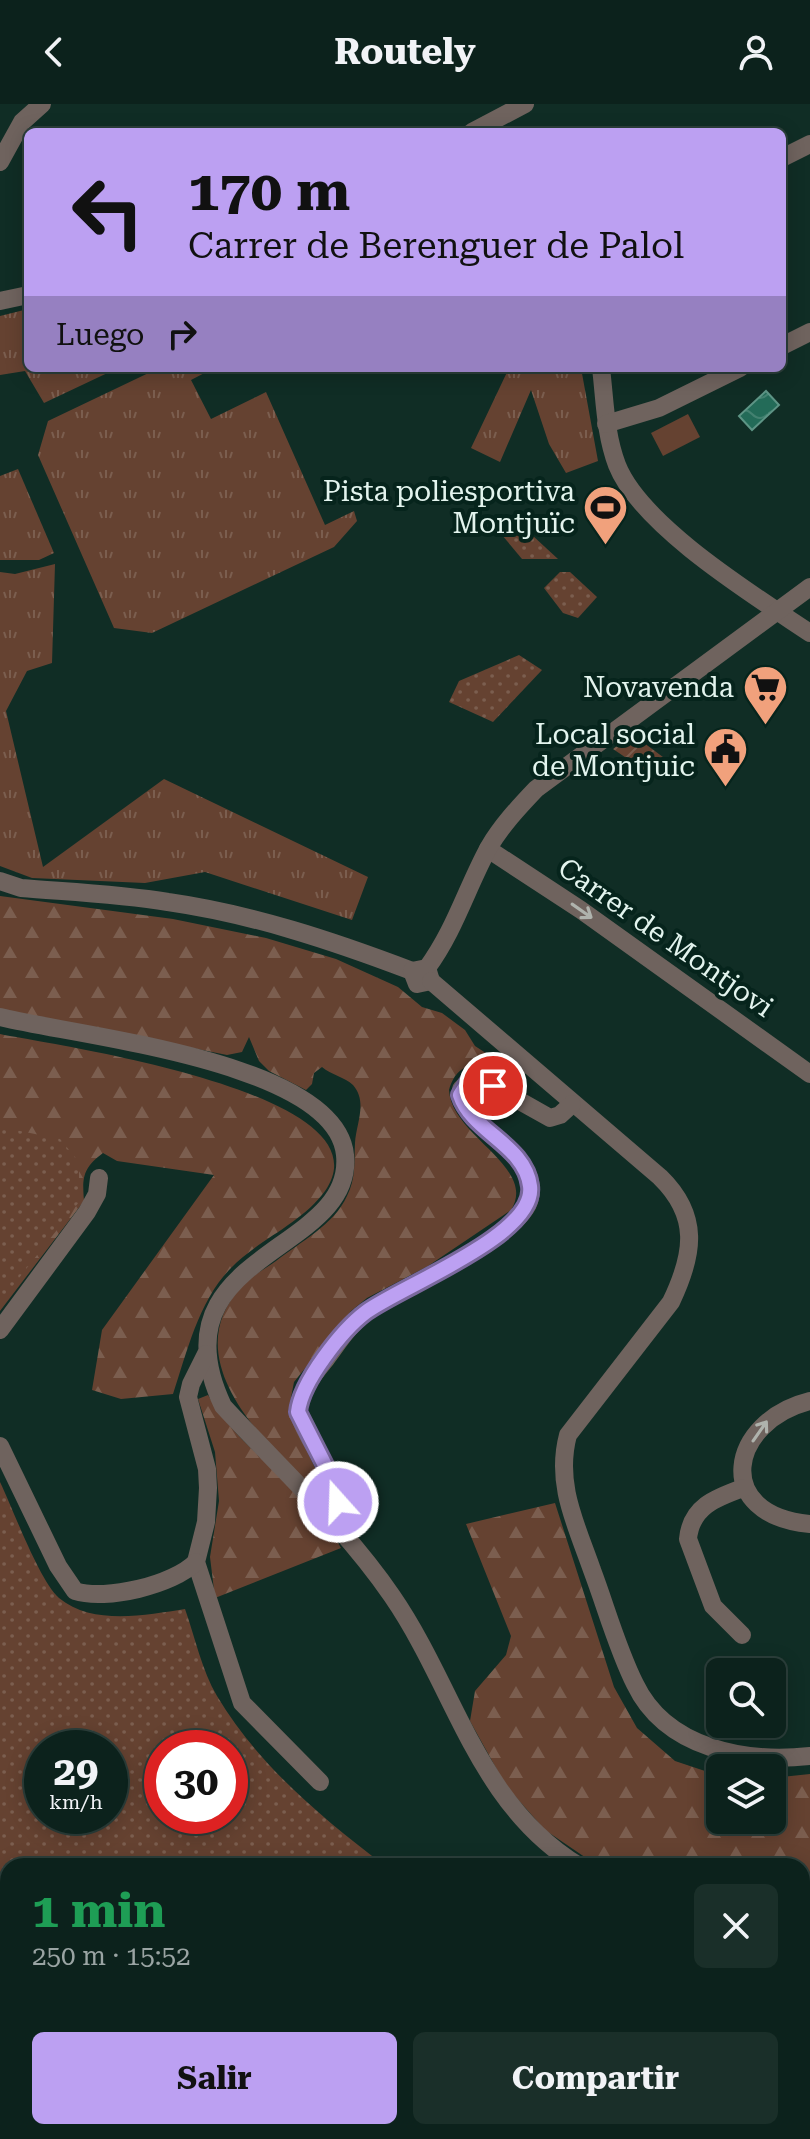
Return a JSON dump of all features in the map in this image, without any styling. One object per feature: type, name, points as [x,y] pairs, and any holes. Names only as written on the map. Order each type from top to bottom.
[{"type":"street","points":[[0,162],[22,122],[42,104]]},
{"type":"street","points":[[480,128],[525,104]]},
{"type":"street","points":[[786,156],[810,144]]},
{"type":"street","points":[[0,301],[24,296]]},
{"type":"street","points":[[786,344],[810,332]]},
{"type":"street","points":[[601,372],[606,424],[619,469],[647,511],[678,540],[810,633]]},
{"type":"street","points":[[606,424],[659,408],[732,372]]},
{"type":"street","points":[[423,973],[452,930],[488,849],[502,827],[536,789],[810,587]]},
{"type":"street","name":"Carrer de Montjovi","points":[[488,849],[518,867],[810,1074]]},
{"type":"street","points":[[0,881],[21,888],[169,902],[230,914],[291,929],[423,973],[674,1191],[687,1214],[689,1247],[681,1281],[671,1302],[568,1435],[563,1461],[565,1496],[635,1686],[658,1713],[691,1739],[716,1749],[763,1759],[810,1756]]},
{"type":"street","points":[[0,1017],[248,1072],[293,1093],[336,1129],[345,1167],[334,1198],[230,1287],[217,1306],[208,1330],[206,1354],[213,1386],[223,1406],[333,1522],[395,1600],[481,1762],[520,1820],[545,1844],[567,1858]]},
{"type":"street","points":[[333,1522],[338,1502],[336,1488],[298,1412],[310,1379],[368,1311],[428,1278],[502,1231],[524,1213],[530,1198],[529,1179],[522,1164],[466,1108],[461,1089],[469,1081],[482,1081],[550,1118],[560,1115],[572,1104]]},
{"type":"street","points":[[0,1330],[87,1212],[97,1194],[99,1178]]},
{"type":"street","points":[[206,1354],[188,1397],[207,1469],[208,1504],[196,1562],[242,1703],[320,1782]]},
{"type":"street","points":[[810,1401],[778,1413],[761,1428],[744,1461],[743,1488],[748,1497],[770,1514],[810,1524]]},
{"type":"street","points":[[0,1446],[58,1566],[75,1591],[94,1594],[152,1585],[186,1573],[196,1562]]},
{"type":"street","points":[[742,1635],[713,1606],[688,1539],[693,1518],[699,1509],[743,1488]]},
{"type":"green space","points":[[24,310],[24,371],[0,375],[0,316]]},
{"type":"green space","points":[[26,372],[110,372],[44,403]]},
{"type":"green space","points":[[151,372],[206,372],[191,380],[211,419],[266,392],[325,525],[354,511],[357,521],[334,547],[152,633],[114,628],[38,455],[48,421]]},
{"type":"green space","points":[[507,372],[582,372],[598,461],[566,473],[549,444],[531,390],[500,462],[471,448]]},
{"type":"green space","points":[[688,414],[700,437],[663,456],[651,433]]},
{"type":"green space","points":[[18,469],[54,553],[39,560],[0,560],[0,476]]},
{"type":"green space","points":[[520,524],[558,559],[522,559],[502,535]]},
{"type":"green space","points":[[55,564],[52,663],[27,671],[6,711],[43,867],[164,779],[368,877],[352,920],[205,872],[145,883],[32,878],[0,866],[0,572],[15,574]]},
{"type":"green space","points":[[560,572],[570,572],[597,597],[578,618],[563,613],[544,588]]},
{"type":"green space","points":[[519,655],[542,670],[493,722],[449,702],[459,681]]},
{"type":"green space","points":[[632,734],[671,763],[659,780],[613,749]]},
{"type":"green space","points":[[0,896],[173,919],[266,938],[336,959],[398,987],[422,1007],[442,1013],[465,1030],[475,1046],[524,1078],[524,1086],[521,1087],[490,1070],[471,1066],[462,1069],[449,1090],[453,1107],[463,1122],[504,1165],[513,1180],[516,1194],[511,1210],[428,1266],[367,1298],[351,1311],[294,1382],[288,1413],[325,1488],[310,1486],[249,1420],[232,1395],[221,1368],[218,1340],[224,1313],[242,1286],[316,1232],[341,1206],[353,1177],[360,1113],[357,1092],[350,1082],[322,1067],[314,1073],[312,1084],[306,1090],[269,1071],[259,1061],[249,1037],[242,1052],[227,1055],[0,1009]]},
{"type":"green space","points":[[0,1034],[144,1062],[266,1101],[311,1126],[333,1156],[325,1191],[315,1203],[242,1258],[210,1295],[195,1327],[173,1394],[121,1399],[92,1390],[102,1330],[214,1175],[117,1161],[103,1153],[91,1163],[85,1174],[84,1201],[0,1311]]},
{"type":"green space","points":[[0,1127],[60,1139],[79,1162],[79,1202],[0,1302]]},
{"type":"green space","points":[[208,1395],[238,1435],[311,1507],[341,1548],[215,1598],[210,1557],[219,1501],[215,1452],[198,1399]]},
{"type":"green space","points":[[0,1482],[35,1561],[59,1598],[73,1607],[104,1615],[137,1616],[185,1609],[212,1686],[241,1730],[144,1730],[144,1834],[248,1834],[248,1740],[272,1768],[315,1809],[375,1858],[0,1858]]},
{"type":"green space","points":[[555,1503],[614,1687],[637,1728],[675,1761],[706,1771],[706,1834],[786,1834],[786,1777],[810,1774],[810,1858],[586,1858],[545,1830],[506,1786],[470,1721],[475,1691],[506,1655],[511,1636],[466,1524]]},
{"type":"water","points":[[766,391],[779,405],[752,430],[739,416]]},
{"type":"place","name":"Pista poliesportiva Montjuïc","points":[[606,546]]},
{"type":"place","name":"Novavenda","points":[[765,726]]},
{"type":"place","name":"Local social de Montjuic","points":[[726,789]]},
{"type":"route","points":[[338,1502],[333,1481],[300,1419],[298,1412],[304,1388],[350,1328],[368,1311],[428,1278],[502,1231],[517,1220],[528,1206],[531,1189],[522,1164],[473,1116],[460,1095],[464,1084],[469,1081],[482,1081],[493,1086]]}]
